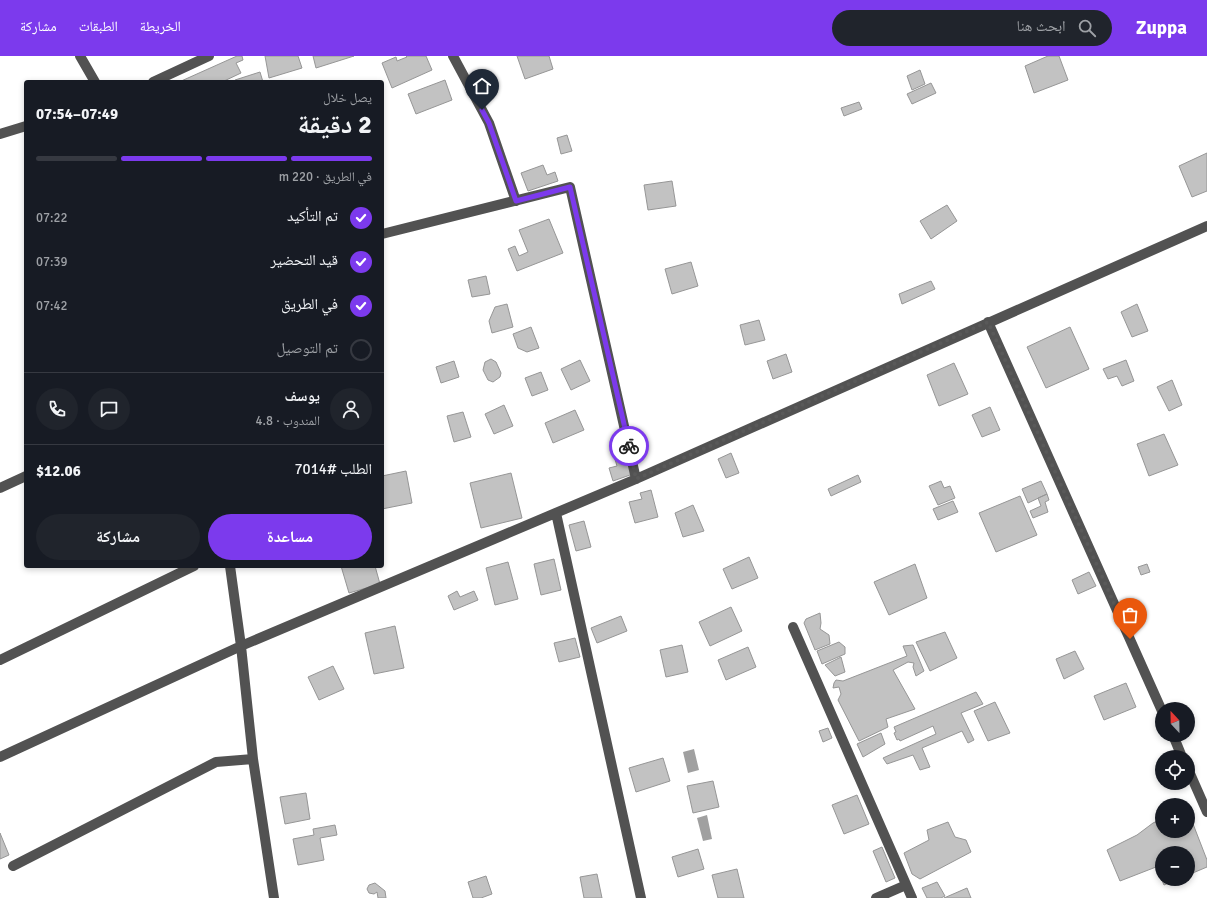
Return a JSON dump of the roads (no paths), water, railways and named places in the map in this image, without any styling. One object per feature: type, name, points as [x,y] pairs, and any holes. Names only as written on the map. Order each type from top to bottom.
[{"type":"street","points":[[80,56],[94,80]]},
{"type":"street","points":[[157,80],[209,56]]},
{"type":"street","points":[[453,56],[489,123],[516,201]]},
{"type":"street","points":[[0,134],[24,127]]},
{"type":"street","points":[[384,234],[570,187],[636,479]]},
{"type":"street","points":[[0,757],[241,646],[636,479],[1207,226]]},
{"type":"street","points":[[988,322],[1158,702]]},
{"type":"street","points":[[0,488],[24,477]]},
{"type":"street","points":[[556,513],[641,898]]},
{"type":"street","points":[[0,660],[190,568]]},
{"type":"street","points":[[230,568],[241,646],[253,759],[274,898]]},
{"type":"street","points":[[793,627],[912,898]]},
{"type":"street","points":[[13,866],[216,762],[253,759]]},
{"type":"street","points":[[1195,785],[1207,812]]},
{"type":"street","points":[[876,898],[906,885]]}]
